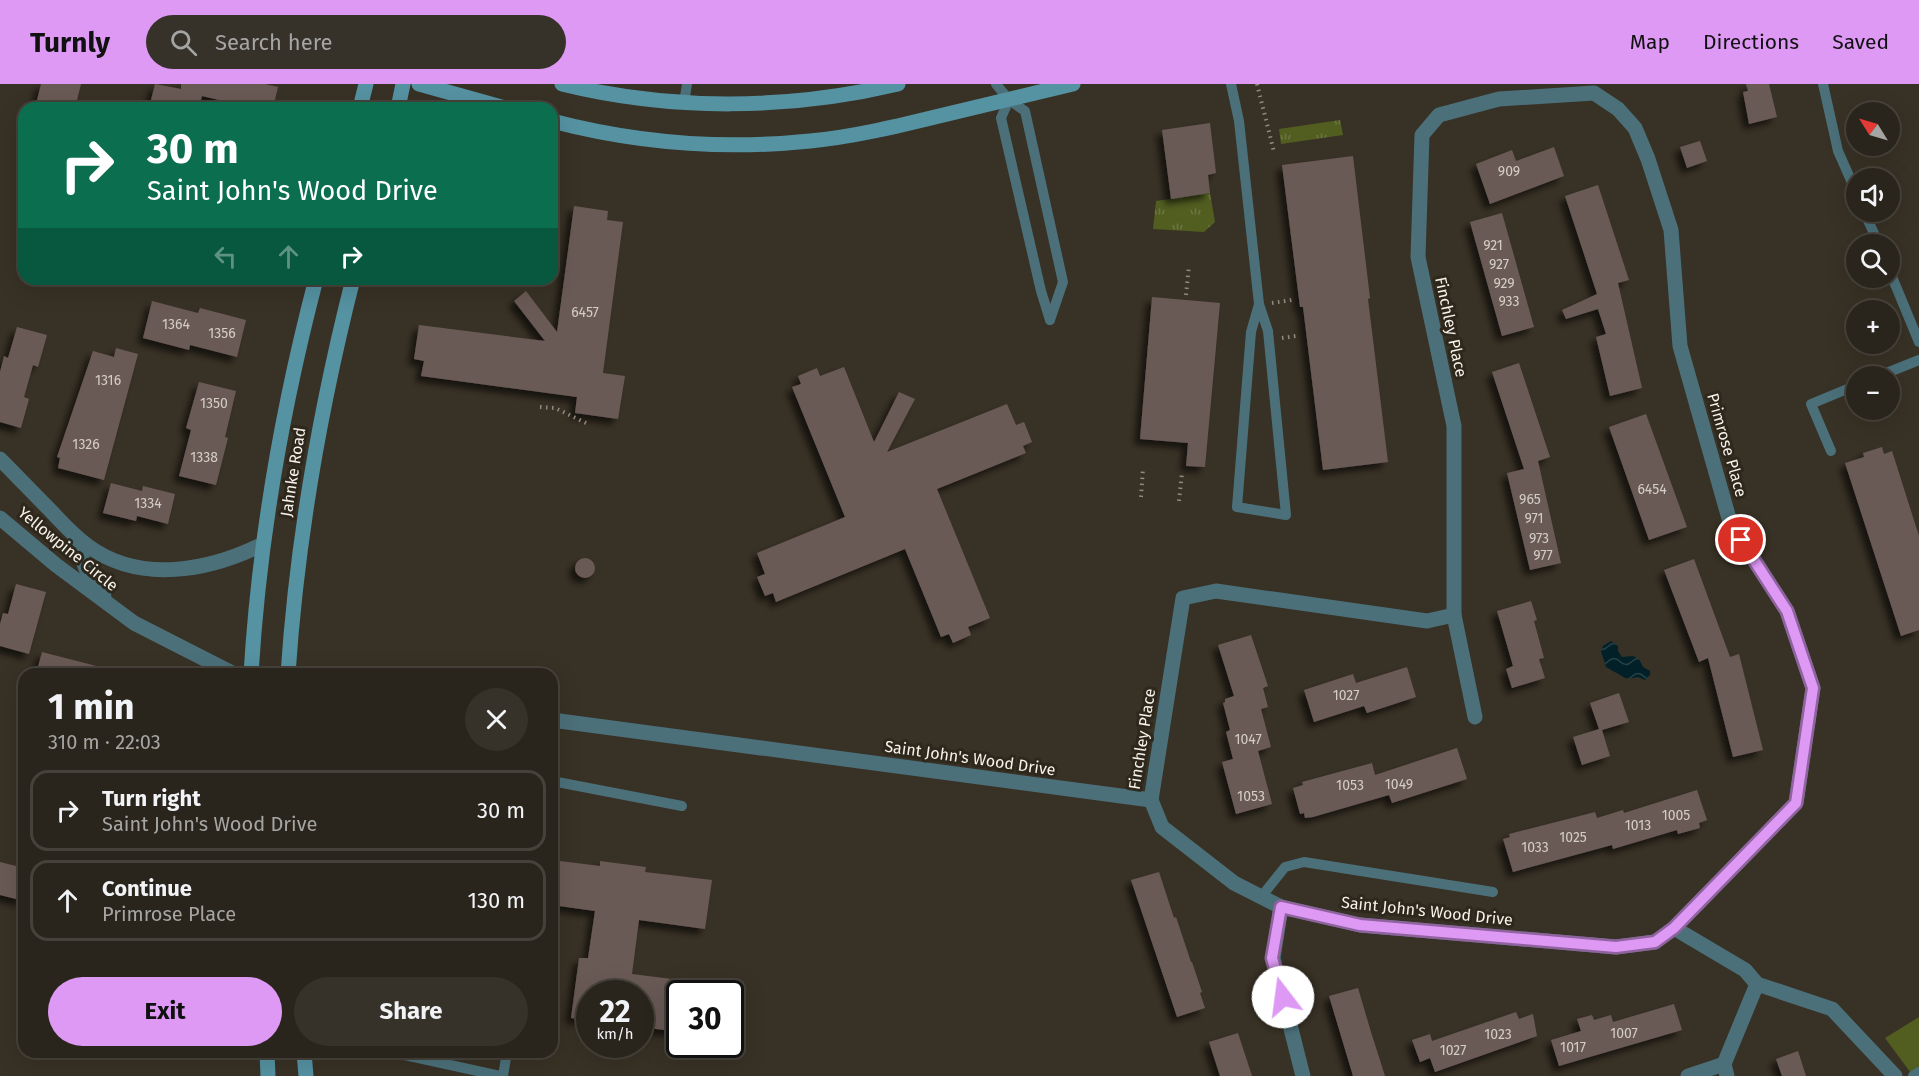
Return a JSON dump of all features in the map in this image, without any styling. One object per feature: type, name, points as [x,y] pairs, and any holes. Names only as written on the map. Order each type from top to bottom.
[{"type":"street","points":[[362,102],[366,84]]},
{"type":"street","points":[[399,102],[403,84]]},
{"type":"street","points":[[418,84],[483,102]]},
{"type":"street","points":[[562,84],[684,103],[745,104],[791,102],[898,84]]},
{"type":"street","points":[[558,122],[588,130],[663,141],[708,145],[774,144],[811,141],[884,129],[1072,84]]},
{"type":"street","name":"Primrose Place","points":[[1499,99],[1594,93],[1618,109],[1635,128],[1648,159],[1671,230],[1680,346],[1730,522],[1787,611],[1813,688],[1796,803],[1674,928]]},
{"type":"street","name":"Finchley Place","points":[[1475,717],[1454,615],[1454,426],[1418,257],[1422,135],[1439,115],[1499,99]]},
{"type":"street","name":"Jahnke Road","points":[[252,668],[263,544],[276,455],[287,395],[314,285]]},
{"type":"street","name":"Jahnke Road","points":[[288,668],[292,619],[310,472],[352,285]]},
{"type":"street","name":"Yellowpine Circle","points":[[0,459],[87,546],[107,558],[133,567],[161,571],[191,568],[249,551],[263,544]]},
{"type":"street","name":"Yellowpine Circle","points":[[0,518],[56,566],[113,608],[150,633],[222,668]]},
{"type":"street","name":"Yellowpine Circle","points":[[74,535],[86,568],[113,608]]},
{"type":"street","name":"Finchley Place","points":[[1150,800],[1183,598],[1216,591],[1427,621],[1454,615]]},
{"type":"street","name":"Saint John's Wood Drive","points":[[558,721],[1150,800],[1162,827],[1234,883],[1281,907],[1360,925],[1616,947],[1655,942],[1674,928]]},
{"type":"street","points":[[1281,907],[1272,958],[1303,1076]]},
{"type":"street","points":[[1674,928],[1745,970],[1757,984],[1832,1009],[1895,1076]]},
{"type":"street","points":[[1688,1076],[1726,1070],[1757,984]]},
{"type":"street","points":[[268,1076],[269,1058]]},
{"type":"street","points":[[304,1058],[306,1076]]},
{"type":"lane","points":[[684,103],[687,84]]},
{"type":"lane","points":[[996,84],[1009,100],[1025,111],[1063,282],[1050,320],[1041,291],[1001,118],[1009,100]]},
{"type":"lane","points":[[1231,84],[1239,122],[1259,304],[1268,331],[1286,515],[1237,507],[1251,332],[1259,304]]},
{"type":"lane","points":[[1823,84],[1838,150],[1846,169]]},
{"type":"lane","points":[[1897,288],[1919,342]]},
{"type":"lane","points":[[1900,368],[1919,360]]},
{"type":"lane","points":[[1831,451],[1811,404],[1846,390]]},
{"type":"lane","points":[[558,782],[682,806]]},
{"type":"lane","points":[[1261,897],[1285,867],[1304,862],[1492,892]]},
{"type":"lane","points":[[419,1058],[502,1076],[506,1058]]},
{"type":"lane","points":[[1913,1076],[1919,1072]]},
{"type":"path","points":[[1257,84],[1275,152]]},
{"type":"path","points":[[1186,295],[1189,266]]},
{"type":"path","points":[[1274,302],[1292,300]]},
{"type":"path","points":[[1278,339],[1296,336]]},
{"type":"path","points":[[540,407],[555,408],[590,425]]},
{"type":"path","points":[[1141,497],[1143,468]]},
{"type":"path","points":[[1179,501],[1182,473]]},
{"type":"green space","points":[[1340,120],[1343,135],[1281,144],[1279,129]]},
{"type":"green space","points":[[1210,193],[1215,222],[1204,232],[1153,229],[1156,201]]},
{"type":"green space","points":[[1919,1017],[1919,1076],[1913,1076],[1885,1038]]},
{"type":"water","points":[[1611,641],[1618,646],[1622,657],[1633,656],[1639,659],[1643,667],[1650,671],[1650,675],[1645,680],[1638,677],[1627,679],[1606,667],[1601,651],[1603,646]]},
{"type":"building","points":[[41,84],[81,84],[76,102],[36,102]]},
{"type":"building","points":[[155,84],[181,89],[181,84],[265,84],[278,87],[274,102],[227,102],[202,96],[200,102],[150,102]]},
{"type":"building","points":[[1746,84],[1769,84],[1777,117],[1749,124],[1743,92],[1748,91]]},
{"type":"building","points":[[1210,123],[1216,173],[1208,175],[1210,193],[1171,199],[1162,130]]},
{"type":"building","points":[[1700,141],[1707,161],[1687,168],[1680,147]]},
{"type":"building","points":[[1554,147],[1564,176],[1490,204],[1476,164],[1512,150],[1516,161]]},
{"type":"building","points":[[1353,156],[1388,462],[1323,470],[1303,307],[1300,307],[1282,165]]},
{"type":"building","points":[[1598,185],[1629,280],[1618,283],[1642,388],[1610,396],[1596,337],[1606,334],[1598,309],[1566,319],[1562,310],[1597,294],[1565,196]]},
{"type":"building","points":[[574,206],[608,211],[607,220],[623,222],[603,373],[625,376],[618,419],[575,413],[577,397],[421,376],[424,361],[414,359],[419,325],[545,341],[514,301],[526,291],[557,332]]},
{"type":"building","points":[[1502,213],[1534,327],[1502,336],[1470,222]]},
{"type":"building","points":[[1152,297],[1220,303],[1205,467],[1186,466],[1188,443],[1140,439]]},
{"type":"building","points":[[152,301],[198,313],[200,308],[246,320],[237,357],[190,345],[189,350],[143,338]]},
{"type":"building","points":[[17,327],[47,335],[38,367],[33,365],[24,397],[29,399],[21,428],[0,422],[0,372],[4,356],[8,358]]},
{"type":"building","points":[[116,348],[138,354],[104,480],[58,468],[60,458],[57,457],[93,351],[114,357]]},
{"type":"building","points":[[1519,363],[1550,457],[1538,461],[1561,563],[1530,570],[1507,473],[1524,469],[1492,372]]},
{"type":"building","points":[[844,367],[874,442],[899,392],[915,399],[887,452],[1007,404],[1016,425],[1024,422],[1032,442],[1023,446],[1026,453],[937,489],[990,618],[968,627],[971,635],[953,643],[949,634],[941,637],[905,549],[776,602],[773,593],[765,596],[757,577],[765,574],[757,553],[845,517],[792,387],[801,384],[798,376],[817,368],[820,376]]},
{"type":"building","points":[[199,382],[236,391],[225,437],[228,438],[216,485],[179,476],[191,430],[186,428]]},
{"type":"building","points":[[1646,414],[1687,527],[1649,540],[1609,427]]},
{"type":"building","points":[[1882,447],[1884,454],[1892,451],[1919,536],[1919,630],[1901,636],[1845,463],[1864,457],[1863,453]]},
{"type":"building","points":[[111,483],[142,491],[143,486],[175,494],[168,524],[137,516],[136,521],[103,513]]},
{"type":"building","points":[[585,558],[592,561],[595,568],[592,575],[585,578],[578,575],[575,568],[578,561]]},
{"type":"building","points":[[1694,559],[1730,657],[1739,654],[1763,750],[1733,757],[1708,658],[1699,662],[1664,570]]},
{"type":"building","points":[[16,584],[46,592],[29,654],[0,646],[0,624],[3,613],[8,614]]},
{"type":"building","points":[[1531,601],[1544,658],[1539,659],[1545,678],[1512,688],[1506,669],[1513,666],[1497,611]]},
{"type":"building","points":[[1251,635],[1268,686],[1263,688],[1268,707],[1261,709],[1271,747],[1258,751],[1272,804],[1236,814],[1222,762],[1233,759],[1226,732],[1230,730],[1223,703],[1225,699],[1234,696],[1218,645]]},
{"type":"building","points":[[42,652],[104,668],[38,668]]},
{"type":"building","points":[[1407,667],[1416,697],[1367,713],[1364,706],[1314,722],[1304,690],[1353,674],[1356,683]]},
{"type":"building","points":[[1619,693],[1629,722],[1602,730],[1610,756],[1582,765],[1573,737],[1599,729],[1590,703]]},
{"type":"building","points":[[1457,748],[1467,779],[1392,803],[1389,795],[1313,817],[1305,818],[1304,813],[1300,814],[1293,788],[1303,785],[1302,782],[1372,763],[1375,775]]},
{"type":"building","points":[[1697,790],[1707,820],[1699,823],[1700,828],[1678,834],[1677,830],[1613,849],[1612,845],[1513,872],[1503,839],[1510,837],[1509,834],[1595,812],[1597,818],[1623,810],[1624,813]]},
{"type":"building","points":[[558,861],[600,866],[600,861],[646,867],[645,872],[712,880],[705,929],[639,920],[632,974],[680,980],[666,980],[666,1030],[654,1029],[654,980],[576,980],[579,958],[588,958],[595,911],[558,906]]},
{"type":"building","points":[[0,862],[18,866],[18,900],[0,895]]},
{"type":"building","points":[[1159,872],[1192,962],[1205,1008],[1177,1017],[1131,880]]},
{"type":"building","points":[[576,980],[576,1019],[571,1018]]},
{"type":"building","points":[[1358,988],[1385,1076],[1353,1076],[1329,996]]},
{"type":"building","points":[[1674,1004],[1682,1030],[1559,1066],[1551,1040],[1581,1031],[1577,1019],[1592,1015],[1594,1020],[1611,1015],[1613,1022]]},
{"type":"building","points":[[1516,1012],[1519,1019],[1533,1014],[1537,1036],[1435,1072],[1430,1058],[1420,1062],[1412,1040],[1430,1034],[1432,1041]]},
{"type":"building","points":[[1238,1033],[1252,1076],[1220,1076],[1209,1042]]},
{"type":"building","points":[[1798,1051],[1806,1076],[1782,1076],[1776,1059]]},
{"type":"route","points":[[1283,997],[1272,958],[1281,907],[1360,925],[1616,947],[1655,942],[1674,928],[1796,803],[1813,688],[1787,611],[1741,540]]}]
